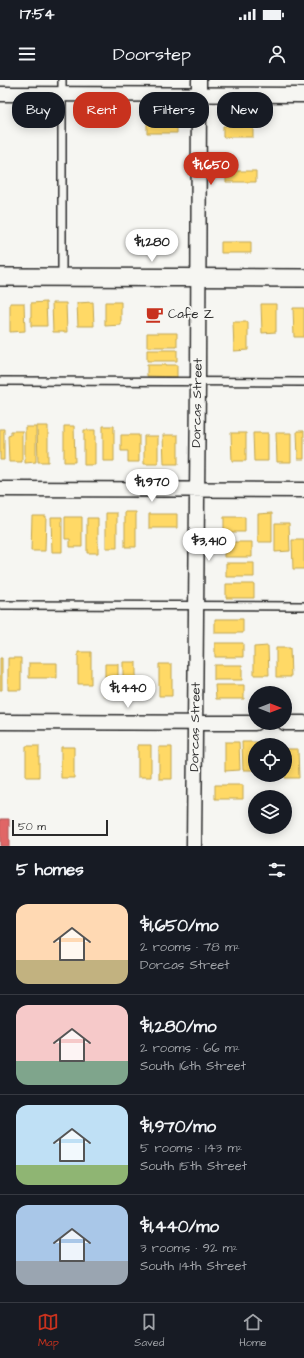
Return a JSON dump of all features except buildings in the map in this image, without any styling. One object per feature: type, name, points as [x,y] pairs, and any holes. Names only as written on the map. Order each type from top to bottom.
[{"type":"street","name":"Dorcas Street","points":[[199,80],[199,92]]},
{"type":"street","points":[[0,94],[12,94]]},
{"type":"street","points":[[65,94],[139,94]]},
{"type":"street","points":[[209,94],[304,95]]},
{"type":"street","name":"Dorcas Street","points":[[194,846],[199,128]]},
{"type":"street","points":[[0,277],[304,278]]},
{"type":"street","points":[[0,489],[304,490]]},
{"type":"street","points":[[0,722],[248,723]]},
{"type":"street","points":[[292,723],[304,723]]},
{"type":"lane","points":[[62,80],[62,92]]},
{"type":"lane","points":[[62,128],[62,277]]},
{"type":"lane","points":[[0,381],[304,382]]},
{"type":"lane","points":[[0,605],[304,606]]},
{"type":"place","name":"Cafe Z","points":[[155,314]]}]
